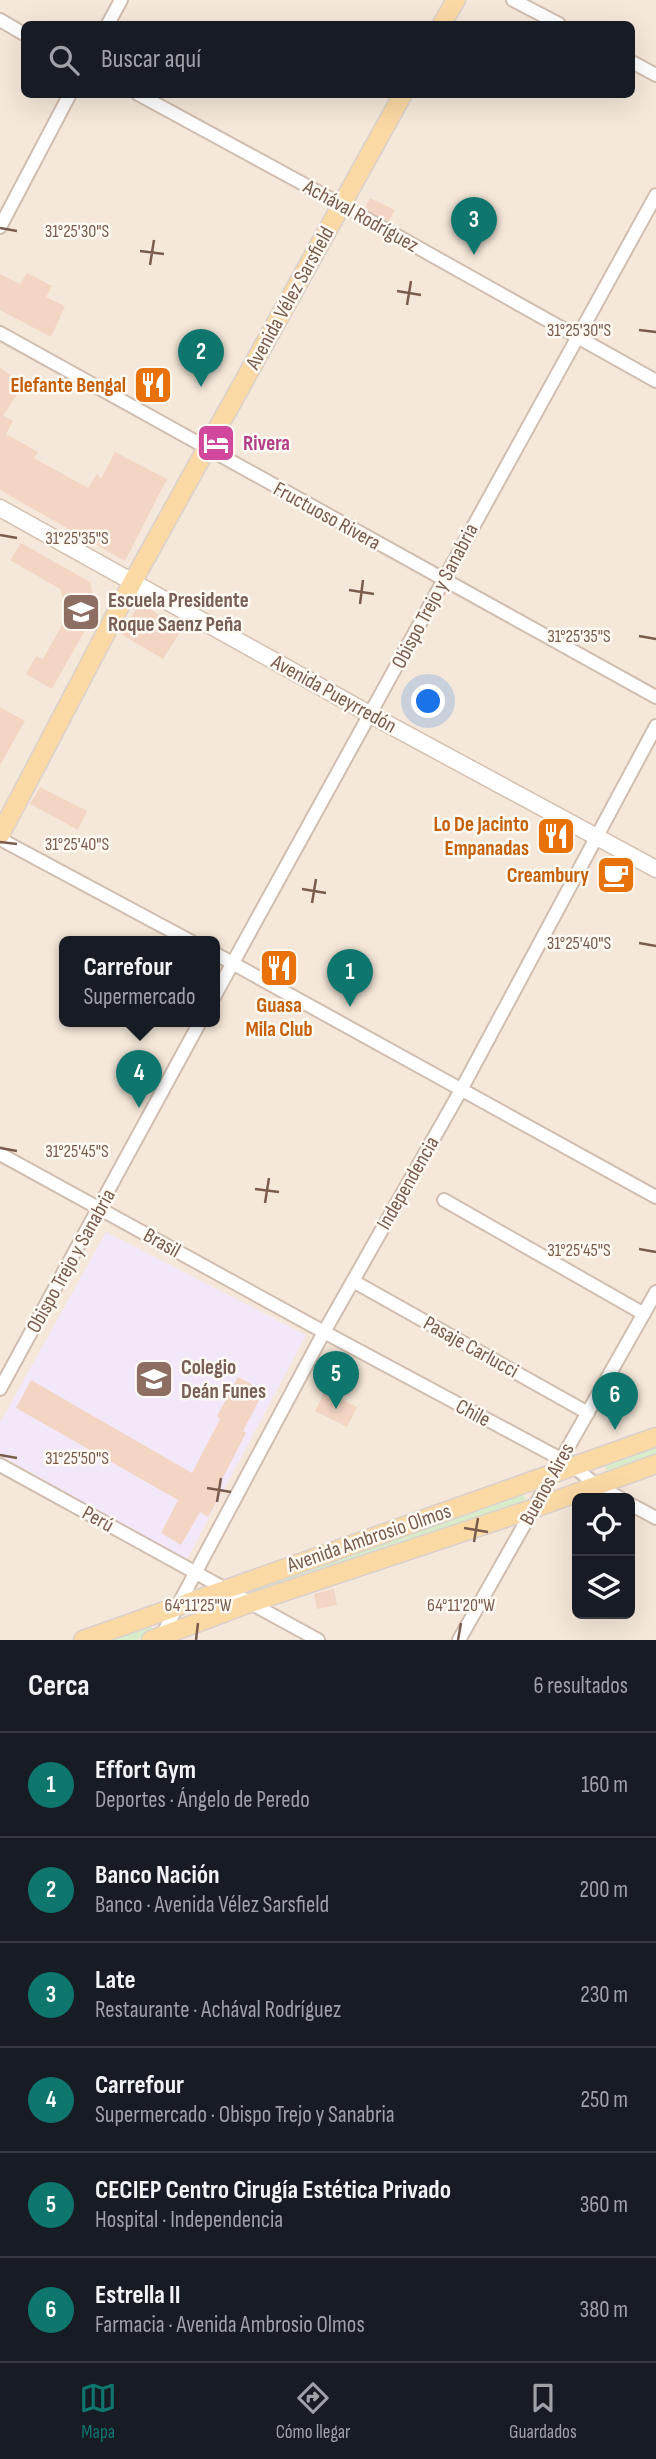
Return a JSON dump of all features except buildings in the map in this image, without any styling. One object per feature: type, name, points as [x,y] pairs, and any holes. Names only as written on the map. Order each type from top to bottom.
[{"type":"main road","points":[[444,21],[456,0]]},
{"type":"main road","name":"Avenida Vélez Sarsfield","points":[[0,837],[132,583],[401,98]]},
{"type":"main road","name":"Avenida Pueyrredón","points":[[1,510],[656,869]]},
{"type":"main road","name":"Avenida Ambrosio Olmos","points":[[83,1640],[562,1466],[656,1437]]},
{"type":"main road","name":"Avenida Ambrosio Olmos","points":[[158,1639],[250,1603],[535,1508],[656,1464]]},
{"type":"street","points":[[110,21],[121,0]]},
{"type":"street","points":[[513,0],[553,21]]},
{"type":"street","points":[[0,20],[21,32]]},
{"type":"street","points":[[635,64],[656,75]]},
{"type":"street","points":[[0,227],[68,98]]},
{"type":"street","name":"Achával Rodríguez","points":[[145,98],[656,381]]},
{"type":"street","name":"Obispo Trejo y Sanabria","points":[[220,986],[656,195]]},
{"type":"street","name":"Fructuoso Rivera","points":[[0,333],[656,697]]},
{"type":"street","name":"Independencia","points":[[158,1639],[324,1332],[461,1090],[656,726]]},
{"type":"street","points":[[0,837],[181,936]]},
{"type":"street","points":[[220,956],[656,1197]]},
{"type":"street","name":"Obispo Trejo y Sanabria","points":[[0,1389],[197,1027]]},
{"type":"street","name":"Brasil","points":[[0,1154],[324,1332]]},
{"type":"street","points":[[444,1200],[644,1314]]},
{"type":"street","name":"Pasaje Carlucci","points":[[353,1281],[589,1413]]},
{"type":"street","name":"Buenos Aires","points":[[459,1640],[562,1466],[656,1292]]},
{"type":"street","name":"Chile","points":[[324,1332],[611,1493]]},
{"type":"street","name":"Perú","points":[[0,1465],[311,1638]]},
{"type":"street","points":[[635,1507],[656,1518]]},
{"type":"shaded area","points":[[0,0],[656,0],[656,1640],[0,1640]]},
{"type":"shaded area","name":"Colegio Deán Funes","points":[[106,1232],[306,1335],[186,1561],[0,1455],[0,1423]]},
{"type":"green space","points":[[656,1442],[656,1456],[608,1473],[604,1464]]},
{"type":"green space","points":[[522,1493],[524,1504],[244,1599],[241,1586]]},
{"type":"green space","points":[[149,1623],[151,1635],[135,1640],[88,1640]]},
{"type":"place","name":"Late","points":[[474,255]]},
{"type":"place","name":"Elefante Bengal","points":[[153,385]]},
{"type":"place","name":"Banco Nación","points":[[201,387]]},
{"type":"place","name":"Rivera","points":[[216,443]]},
{"type":"place","name":"Escuela Presidente Roque Saenz Peña","points":[[81,612]]},
{"type":"place","name":"Lo De Jacinto Empanadas","points":[[556,836]]},
{"type":"place","name":"Creambury","points":[[616,875]]},
{"type":"place","name":"Guasa Mila Club","points":[[279,968]]},
{"type":"place","name":"Effort Gym","points":[[350,1007]]},
{"type":"place","name":"Carrefour","points":[[139,1108]]},
{"type":"place","name":"Colegio Deán Funes","points":[[154,1379]]},
{"type":"place","name":"CECIEP Centro Cirugía Estética Privado","points":[[336,1409]]},
{"type":"place","name":"Estrella II","points":[[615,1430]]}]
